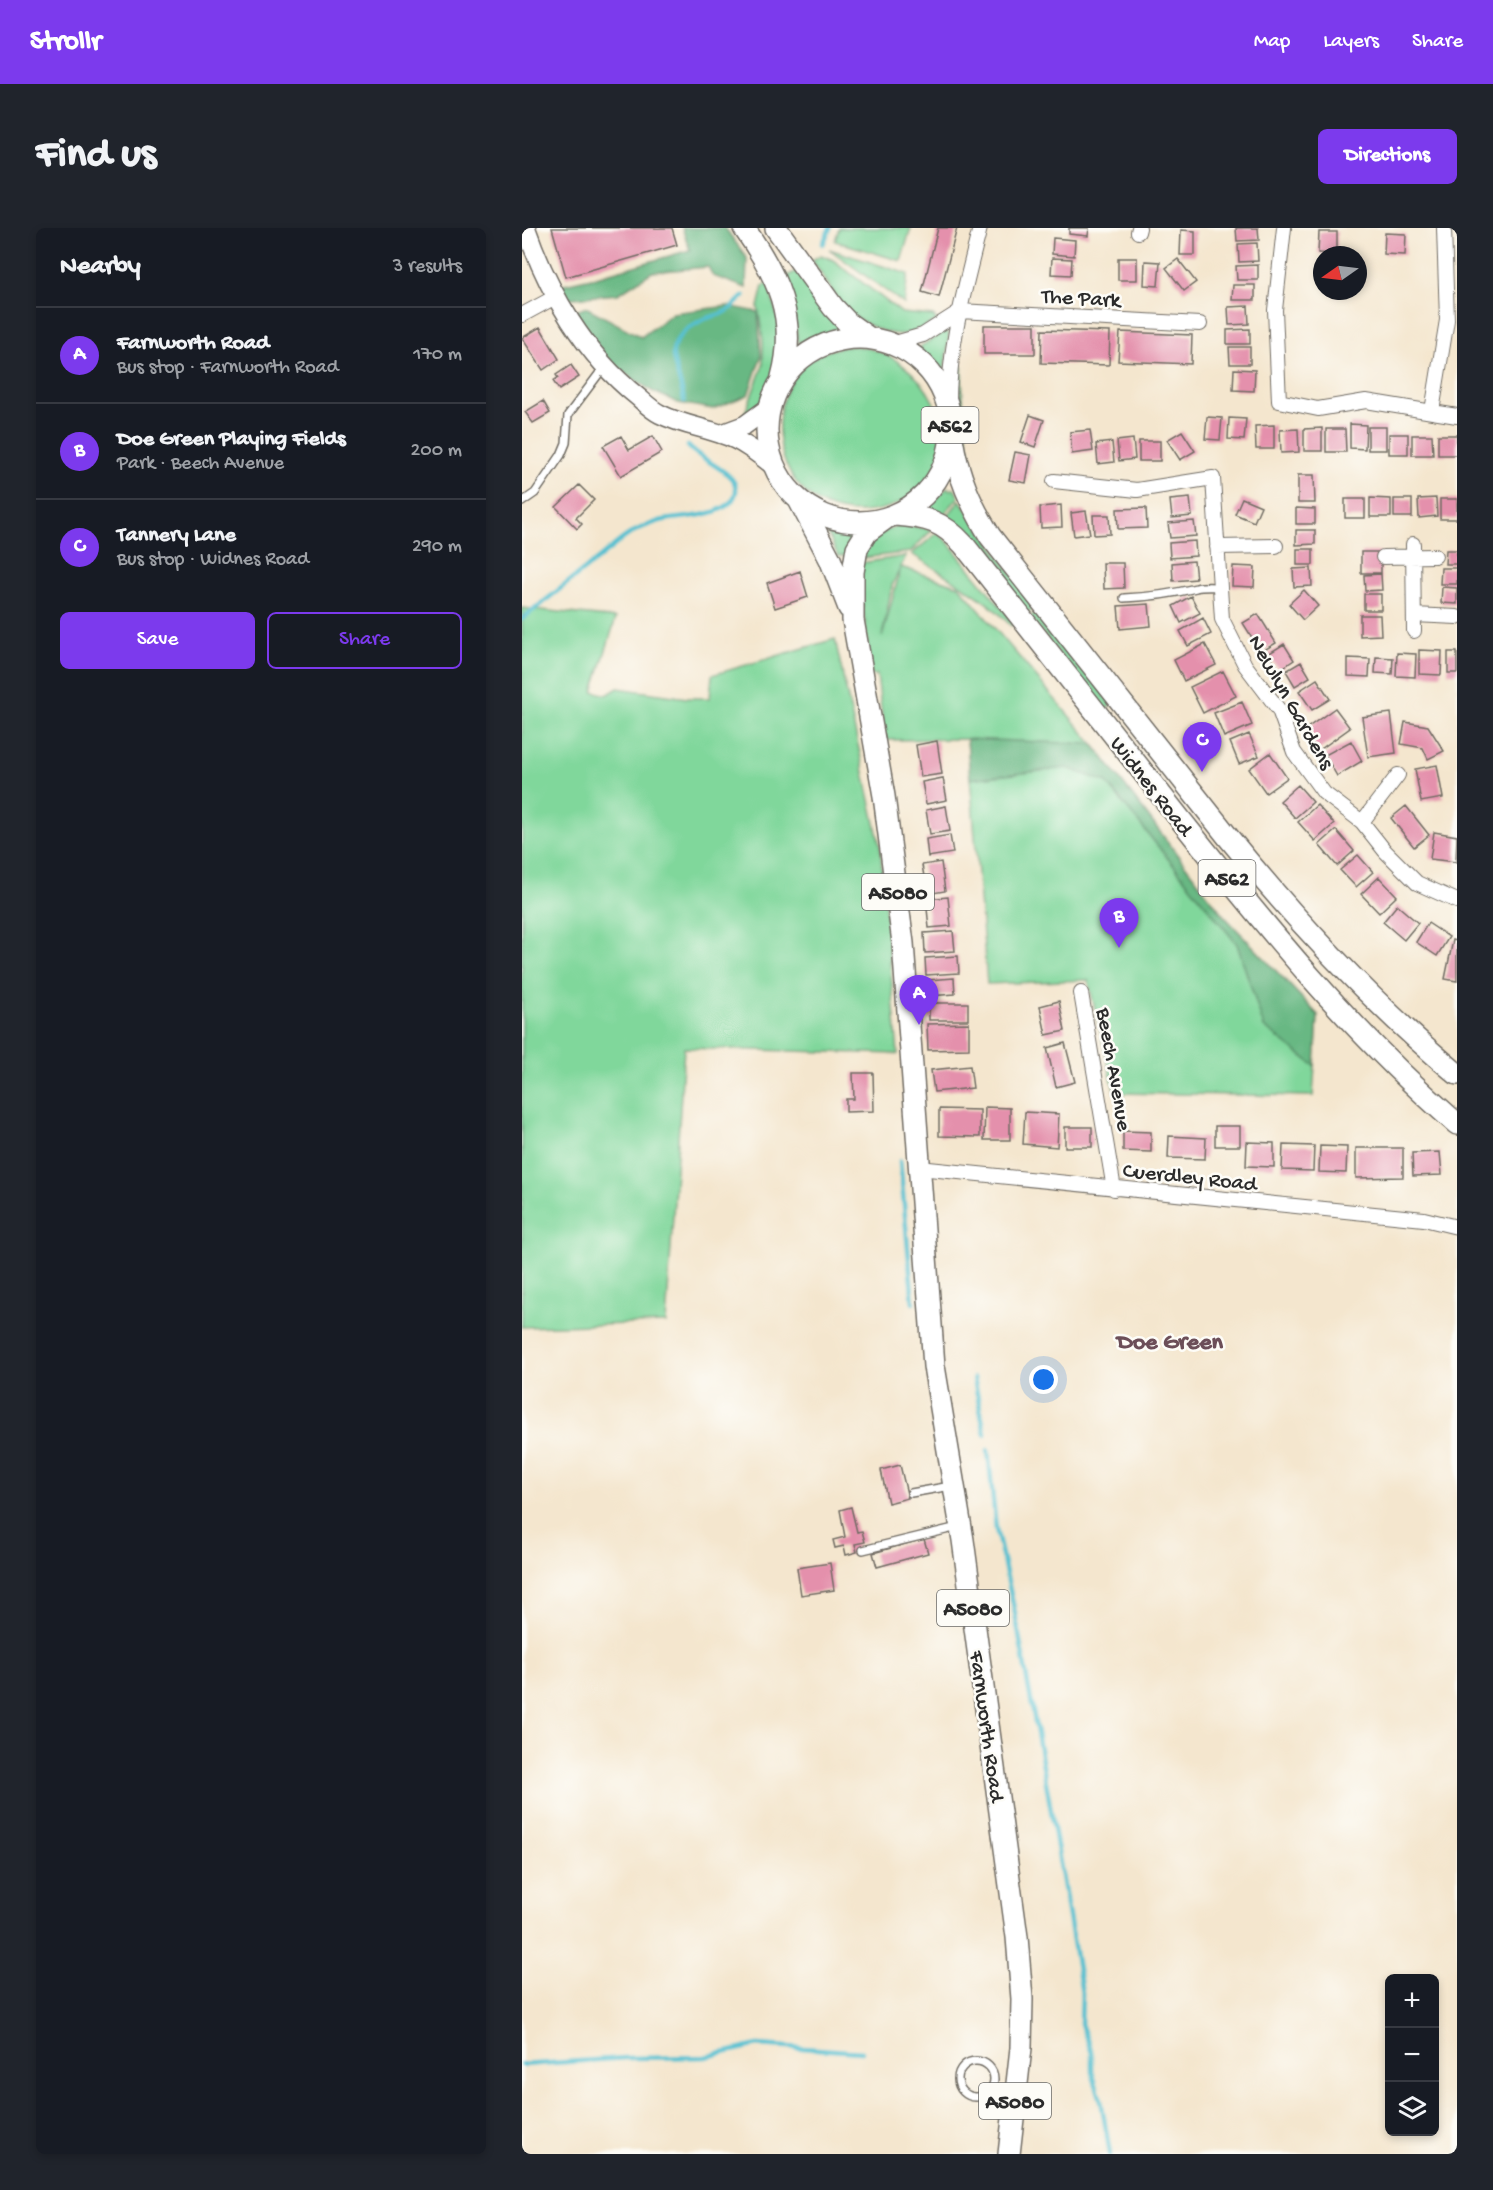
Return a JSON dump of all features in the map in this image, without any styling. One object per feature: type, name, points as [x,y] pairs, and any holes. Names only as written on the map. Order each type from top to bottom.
[{"type":"main road","name":"A562","points":[[744,228],[774,276],[785,310],[787,359],[771,406],[768,435],[775,466],[797,496],[817,511],[842,521],[871,522],[890,517],[918,502],[936,485],[944,472],[950,457],[952,439],[949,416],[942,397],[924,370],[902,352],[848,323],[833,308],[777,228]]},
{"type":"main road","name":"A562","points":[[781,380],[799,357],[826,342],[855,336],[879,341]]},
{"type":"main road","name":"Widnes Road","points":[[952,439],[960,478],[977,515],[990,536],[1228,837],[1262,879],[1350,974],[1457,1074]]},
{"type":"main road","name":"Farnworth Road","points":[[797,496],[830,559],[854,620]]},
{"type":"main road","name":"Widnes Road","points":[[890,517],[926,518],[950,531],[1272,934],[1379,1053],[1457,1124]]},
{"type":"main road","name":"Farnworth Road","points":[[890,517],[867,532],[857,548],[853,572],[854,620],[896,873],[934,1366],[961,1526],[1017,1937],[1022,1999],[1021,2048],[1015,2095]]},
{"type":"main road","name":"A5080","points":[[1009,2154],[1015,2095]]},
{"type":"street","points":[[526,228],[543,270],[557,296],[570,319],[604,367],[658,413],[686,426],[721,434],[740,442],[775,466]]},
{"type":"street","points":[[949,416],[948,386],[959,311],[980,228]]},
{"type":"street","points":[[1284,228],[1275,310],[1279,401],[1318,409],[1366,401],[1457,416]]},
{"type":"street","points":[[1432,411],[1447,320],[1443,228]]},
{"type":"street","points":[[522,315],[557,296]]},
{"type":"street","points":[[879,341],[923,335],[952,318],[959,311]]},
{"type":"street","name":"The Park","points":[[959,311],[1200,324]]},
{"type":"street","points":[[721,434],[746,425],[771,406]]},
{"type":"street","name":"Newlyn Gardens","points":[[1054,481],[1137,490],[1213,478],[1222,619],[1245,665],[1279,710],[1294,752],[1324,793],[1362,822],[1385,851],[1417,883],[1457,901]]},
{"type":"street","points":[[1217,547],[1276,546]]},
{"type":"street","points":[[1383,557],[1413,550],[1435,556]]},
{"type":"street","points":[[1413,550],[1414,631]]},
{"type":"street","points":[[1414,615],[1457,617]]},
{"type":"street","points":[[1362,822],[1398,775]]},
{"type":"street","name":"Beech Avenue","points":[[1081,993],[1114,1189]]},
{"type":"street","name":"Cuerdley Road","points":[[919,1168],[1424,1219],[1457,1227]]},
{"type":"lane","points":[[522,502],[535,493],[561,455],[566,443],[568,415],[604,367]]},
{"type":"lane","points":[[1124,598],[1162,596],[1185,592],[1196,587],[1220,587]]},
{"type":"lane","points":[[911,1493],[953,1485]]},
{"type":"lane","points":[[863,1550],[961,1526]]},
{"type":"lane","points":[[975,2061],[986,2064],[991,2068],[994,2080],[989,2091],[985,2095],[974,2097],[963,2092],[958,2081],[960,2070],[975,2061]]},
{"type":"lane","points":[[989,2091],[1015,2095]]},
{"type":"green space","points":[[682,228],[725,228],[747,258],[746,288],[713,276],[708,267],[652,272],[618,294],[563,299],[555,286],[596,277],[690,250]]},
{"type":"green space","points":[[839,228],[911,228],[901,261],[835,241]]},
{"type":"green space","points":[[829,249],[908,274],[904,304]]},
{"type":"green space","points":[[821,255],[833,260],[902,313],[933,316],[937,320],[919,330],[902,334],[886,332],[867,324],[847,311],[833,292],[812,260]]},
{"type":"green space","points":[[797,271],[839,328],[798,343],[793,311],[783,278]]},
{"type":"green space","points":[[768,284],[779,323],[775,369],[758,407],[743,418],[763,365],[763,341],[758,307],[763,286]]},
{"type":"green space","points":[[728,306],[758,312],[761,357],[748,395],[713,409],[678,403],[652,391],[606,361],[572,313],[586,307],[641,337],[673,313]]},
{"type":"green space","points":[[946,331],[949,334],[944,374],[941,375],[919,351],[921,346]]},
{"type":"green space","points":[[853,346],[879,352],[901,364],[920,382],[934,403],[941,426],[941,450],[932,473],[913,494],[889,507],[862,512],[827,506],[802,489],[786,463],[779,433],[782,402],[796,375],[819,355]]},
{"type":"green space","points":[[959,367],[962,367],[965,425],[976,482],[971,484],[963,438]]},
{"type":"green space","points":[[948,487],[951,490],[954,488],[959,497],[941,517],[925,510]]},
{"type":"green space","points":[[960,500],[1035,607],[1027,613],[945,519]]},
{"type":"green space","points":[[907,525],[932,530],[910,552],[862,558],[880,535],[892,528]]},
{"type":"green space","points":[[824,526],[850,534],[846,556],[838,556]]},
{"type":"green space","points":[[937,533],[946,540],[1014,623],[1011,626],[977,596],[912,554]]},
{"type":"green space","points":[[906,556],[892,586],[882,637],[901,567],[959,586],[1093,744],[1224,916],[1318,1015],[1313,1096],[1115,1093],[1088,980],[987,984],[967,739],[885,740],[877,675],[871,675],[861,589],[861,563]]},
{"type":"green space","points":[[522,608],[616,618],[593,691],[607,695],[618,688],[687,698],[710,698],[712,675],[835,639],[880,846],[898,1054],[684,1048],[666,1323],[522,1327]]},
{"type":"green space","points":[[1038,611],[1112,704],[1104,711],[1030,617]]},
{"type":"green space","points":[[967,739],[1093,744],[1224,916],[1318,1015],[1315,1066],[1264,1027],[1237,944],[1106,782],[1067,768],[970,779]]},
{"type":"building","points":[[552,228],[672,228],[677,245],[566,277]]},
{"type":"building","points":[[938,228],[957,228],[939,297],[922,292]]},
{"type":"building","points":[[1069,228],[1089,228],[1088,236],[1069,234]]},
{"type":"building","points":[[1236,228],[1258,228],[1259,240],[1237,241]]},
{"type":"building","points":[[1181,230],[1195,231],[1195,255],[1180,255]]},
{"type":"building","points":[[1319,232],[1337,232],[1337,246],[1318,246]]},
{"type":"building","points":[[1385,233],[1406,234],[1405,255],[1384,254]]},
{"type":"building","points":[[1053,238],[1075,240],[1074,256],[1052,254]]},
{"type":"building","points":[[1257,243],[1258,261],[1239,262],[1238,244]]},
{"type":"building","points":[[1052,258],[1072,259],[1071,275],[1051,274]]},
{"type":"building","points":[[1118,258],[1137,258],[1137,280],[1118,280]]},
{"type":"building","points":[[1178,259],[1196,282],[1184,291],[1166,268]]},
{"type":"building","points":[[1145,261],[1160,262],[1158,286],[1144,285]]},
{"type":"building","points":[[1258,265],[1258,280],[1237,280],[1236,266]]},
{"type":"building","points":[[1233,285],[1255,285],[1255,300],[1232,300]]},
{"type":"building","points":[[1248,306],[1249,324],[1229,325],[1228,307]]},
{"type":"building","points":[[984,325],[1035,325],[1035,354],[984,354]]},
{"type":"building","points":[[540,327],[559,359],[543,370],[522,338]]},
{"type":"building","points":[[1250,329],[1250,344],[1227,344],[1227,330]]},
{"type":"building","points":[[1042,330],[1110,332],[1109,365],[1041,363]]},
{"type":"building","points":[[1120,332],[1192,335],[1191,364],[1118,361]]},
{"type":"building","points":[[1229,347],[1250,347],[1250,364],[1230,364]]},
{"type":"building","points":[[571,365],[579,377],[559,390],[553,381],[558,378],[556,375]]},
{"type":"building","points":[[1234,369],[1255,370],[1254,391],[1233,390]]},
{"type":"building","points":[[543,401],[550,413],[533,423],[525,412]]},
{"type":"building","points":[[1030,415],[1044,420],[1035,447],[1021,442]]},
{"type":"building","points":[[1207,417],[1222,418],[1220,440],[1205,439]]},
{"type":"building","points":[[1229,418],[1246,419],[1244,440],[1228,439]]},
{"type":"building","points":[[1350,424],[1366,425],[1365,449],[1350,448]]},
{"type":"building","points":[[1274,425],[1274,449],[1256,449],[1255,426]]},
{"type":"building","points":[[1368,427],[1386,427],[1386,450],[1368,450]]},
{"type":"building","points":[[1322,428],[1322,451],[1304,451],[1304,429]]},
{"type":"building","points":[[1298,429],[1299,452],[1281,453],[1280,430]]},
{"type":"building","points":[[1326,429],[1345,429],[1346,452],[1326,452]]},
{"type":"building","points":[[1090,430],[1093,451],[1072,454],[1070,432]]},
{"type":"building","points":[[1182,431],[1195,451],[1180,460],[1167,440]]},
{"type":"building","points":[[1389,434],[1408,434],[1408,454],[1389,454]]},
{"type":"building","points":[[1412,435],[1432,435],[1433,455],[1412,455]]},
{"type":"building","points":[[1438,435],[1457,435],[1457,455],[1438,455]]},
{"type":"building","points":[[621,436],[629,450],[653,436],[662,452],[621,476],[603,446]]},
{"type":"building","points":[[1133,439],[1135,459],[1119,461],[1117,441]]},
{"type":"building","points":[[1139,441],[1160,441],[1160,461],[1139,461]]},
{"type":"building","points":[[1112,442],[1114,462],[1098,464],[1096,444]]},
{"type":"building","points":[[1015,452],[1031,455],[1026,483],[1009,480]]},
{"type":"building","points":[[1298,475],[1314,475],[1315,503],[1298,503]]},
{"type":"building","points":[[579,485],[594,500],[576,518],[582,524],[577,529],[556,507]]},
{"type":"building","points":[[1190,498],[1192,516],[1172,518],[1170,500]]},
{"type":"building","points":[[1242,498],[1261,506],[1254,522],[1235,514]]},
{"type":"building","points":[[1370,498],[1391,499],[1391,517],[1370,517]]},
{"type":"building","points":[[1436,498],[1437,516],[1419,518],[1418,499]]},
{"type":"building","points":[[1345,499],[1365,499],[1365,518],[1345,518]]},
{"type":"building","points":[[1394,499],[1412,499],[1412,517],[1394,517]]},
{"type":"building","points":[[1440,499],[1457,499],[1457,519],[1440,519]]},
{"type":"building","points":[[1061,505],[1062,527],[1041,528],[1040,507]]},
{"type":"building","points":[[1146,508],[1147,528],[1118,529],[1117,509]]},
{"type":"building","points":[[1296,508],[1315,509],[1315,524],[1296,524]]},
{"type":"building","points":[[1086,511],[1090,534],[1074,536],[1071,513]]},
{"type":"building","points":[[1093,515],[1109,515],[1110,534],[1094,535]]},
{"type":"building","points":[[1194,521],[1196,536],[1170,538],[1168,523]]},
{"type":"building","points":[[1296,530],[1315,530],[1315,544],[1296,545]]},
{"type":"building","points":[[1195,541],[1196,556],[1170,558],[1169,543]]},
{"type":"building","points":[[1297,549],[1313,549],[1313,565],[1297,565]]},
{"type":"building","points":[[1446,550],[1457,550],[1457,564],[1445,564]]},
{"type":"building","points":[[1361,552],[1381,552],[1381,573],[1361,573]]},
{"type":"building","points":[[1194,561],[1196,579],[1173,581],[1172,563]]},
{"type":"building","points":[[1103,563],[1123,563],[1124,588],[1104,589]]},
{"type":"building","points":[[1233,566],[1255,567],[1254,587],[1232,586]]},
{"type":"building","points":[[1311,568],[1312,586],[1294,587],[1293,569]]},
{"type":"building","points":[[1441,568],[1457,568],[1457,584],[1440,584]]},
{"type":"building","points":[[800,571],[808,597],[775,608],[767,583]]},
{"type":"building","points":[[1381,574],[1382,590],[1365,591],[1364,575]]},
{"type":"building","points":[[1442,587],[1457,588],[1457,604],[1441,603]]},
{"type":"building","points":[[1304,590],[1318,606],[1303,620],[1289,604]]},
{"type":"building","points":[[1364,594],[1381,594],[1381,610],[1364,610]]},
{"type":"building","points":[[1191,596],[1200,613],[1181,623],[1173,606]]},
{"type":"building","points":[[1149,604],[1151,626],[1120,629],[1118,606]]},
{"type":"building","points":[[1258,614],[1276,643],[1261,652],[1243,623]]},
{"type":"building","points":[[1360,615],[1380,615],[1381,635],[1360,636]]},
{"type":"building","points":[[1203,618],[1211,634],[1188,646],[1180,631]]},
{"type":"building","points":[[1205,644],[1216,665],[1184,681],[1174,660]]},
{"type":"building","points":[[1284,644],[1294,660],[1279,670],[1268,654]]},
{"type":"building","points":[[1419,650],[1442,651],[1441,675],[1419,674]]},
{"type":"building","points":[[1448,652],[1457,652],[1457,673],[1448,673]]},
{"type":"building","points":[[1397,653],[1416,654],[1415,677],[1396,676]]},
{"type":"building","points":[[1376,657],[1393,658],[1392,674],[1375,673]]},
{"type":"building","points":[[1348,658],[1370,659],[1369,677],[1348,676]]},
{"type":"building","points":[[1301,662],[1310,677],[1295,686],[1286,671]]},
{"type":"building","points":[[1223,671],[1236,696],[1203,713],[1190,687]]},
{"type":"building","points":[[1317,679],[1330,699],[1312,710],[1299,691]]},
{"type":"building","points":[[1242,702],[1252,725],[1224,737],[1214,713]]},
{"type":"building","points":[[1335,708],[1350,728],[1318,751],[1303,731]]},
{"type":"building","points":[[1391,713],[1396,753],[1368,757],[1362,717]]},
{"type":"building","points":[[1405,722],[1428,726],[1444,751],[1428,759],[1423,748],[1401,744]]},
{"type":"building","points":[[1249,734],[1259,756],[1239,764],[1230,742]]},
{"type":"building","points":[[937,741],[942,774],[921,777],[916,745]]},
{"type":"building","points":[[1351,741],[1362,761],[1337,776],[1325,755]]},
{"type":"building","points":[[1270,753],[1287,778],[1266,793],[1249,769]]},
{"type":"building","points":[[1437,765],[1443,798],[1421,802],[1415,769]]},
{"type":"building","points":[[943,778],[947,800],[926,804],[922,782]]},
{"type":"building","points":[[1298,785],[1313,802],[1295,818],[1280,801]]},
{"type":"building","points":[[1317,805],[1334,824],[1315,841],[1298,822]]},
{"type":"building","points":[[946,806],[950,831],[930,834],[926,810]]},
{"type":"building","points":[[1406,806],[1429,835],[1414,847],[1391,818]]},
{"type":"building","points":[[1336,830],[1354,851],[1337,866],[1319,845]]},
{"type":"building","points":[[1434,832],[1457,836],[1456,862],[1430,859]]},
{"type":"building","points":[[950,835],[953,853],[928,857],[926,839]]},
{"type":"building","points":[[1358,855],[1373,872],[1356,887],[1340,870]]},
{"type":"building","points":[[941,862],[945,891],[927,894],[922,865]]},
{"type":"building","points":[[1379,877],[1397,896],[1379,913],[1361,894]]},
{"type":"building","points":[[948,897],[951,926],[929,928],[926,899]]},
{"type":"building","points":[[1397,905],[1418,923],[1404,940],[1383,922]]},
{"type":"building","points":[[1428,923],[1449,937],[1437,956],[1416,942]]},
{"type":"building","points":[[953,931],[955,951],[925,953],[924,933]]},
{"type":"building","points":[[1453,940],[1457,941],[1457,981],[1445,979]]},
{"type":"building","points":[[958,956],[959,973],[926,975],[925,958]]},
{"type":"building","points":[[954,978],[955,994],[929,996],[928,980]]},
{"type":"building","points":[[1059,1001],[1065,1031],[1046,1035],[1040,1006]]},
{"type":"building","points":[[929,1003],[968,1003],[968,1020],[929,1020]]},
{"type":"building","points":[[969,1023],[969,1049],[928,1050],[927,1024]]},
{"type":"building","points":[[1065,1043],[1075,1082],[1056,1087],[1047,1048]]},
{"type":"building","points":[[970,1066],[973,1088],[934,1092],[931,1070]]},
{"type":"building","points":[[853,1073],[873,1073],[874,1111],[846,1112],[846,1099],[854,1099]]},
{"type":"building","points":[[985,1107],[1010,1108],[1010,1140],[984,1140]]},
{"type":"building","points":[[939,1109],[980,1110],[980,1137],[939,1136]]},
{"type":"building","points":[[1025,1112],[1059,1114],[1057,1147],[1023,1144]]},
{"type":"building","points":[[1215,1126],[1240,1126],[1240,1146],[1215,1146]]},
{"type":"building","points":[[1065,1127],[1092,1127],[1092,1147],[1065,1147]]},
{"type":"building","points":[[1123,1131],[1151,1132],[1151,1152],[1123,1151]]},
{"type":"building","points":[[1169,1136],[1206,1138],[1205,1159],[1168,1158]]},
{"type":"building","points":[[1247,1142],[1274,1143],[1274,1167],[1246,1166]]},
{"type":"building","points":[[1283,1145],[1314,1146],[1313,1171],[1282,1170]]},
{"type":"building","points":[[1320,1146],[1347,1147],[1346,1173],[1319,1172]]},
{"type":"building","points":[[1356,1148],[1403,1148],[1403,1177],[1356,1178]]},
{"type":"building","points":[[1440,1152],[1442,1175],[1413,1176],[1412,1153]]},
{"type":"building","points":[[900,1465],[908,1498],[888,1503],[881,1470]]},
{"type":"building","points":[[851,1507],[857,1532],[862,1531],[865,1542],[855,1544],[857,1552],[846,1555],[844,1546],[835,1548],[833,1540],[845,1537],[840,1510]]},
{"type":"building","points":[[924,1539],[928,1553],[877,1567],[873,1553]]},
{"type":"building","points":[[830,1563],[834,1590],[801,1595],[797,1568]]},
{"type":"waterway","points":[[823,244],[830,228]]},
{"type":"waterway","points":[[684,401],[673,356],[677,340],[695,324],[727,311],[744,296]]},
{"type":"waterway","points":[[522,619],[632,533],[662,520],[716,511],[733,500],[736,491],[731,478],[688,446]]},
{"type":"waterway","points":[[900,1161],[913,1303]]},
{"type":"waterway","points":[[974,1378],[985,1434]]},
{"type":"waterway","points":[[988,1450],[996,1529],[1014,1608],[1082,1993],[1081,2024],[1092,2053],[1092,2072],[1101,2100],[1110,2154]]},
{"type":"waterway","points":[[522,2065],[626,2058],[705,2057],[758,2045],[862,2052]]},
{"type":"place","name":"Tannery Lane","points":[[1202,772]]},
{"type":"place","name":"Doe Green Playing Fields","points":[[1119,948]]},
{"type":"place","name":"Farnworth Road","points":[[919,1025]]},
{"type":"district","name":"Doe Green","points":[[1170,1340]]}]
